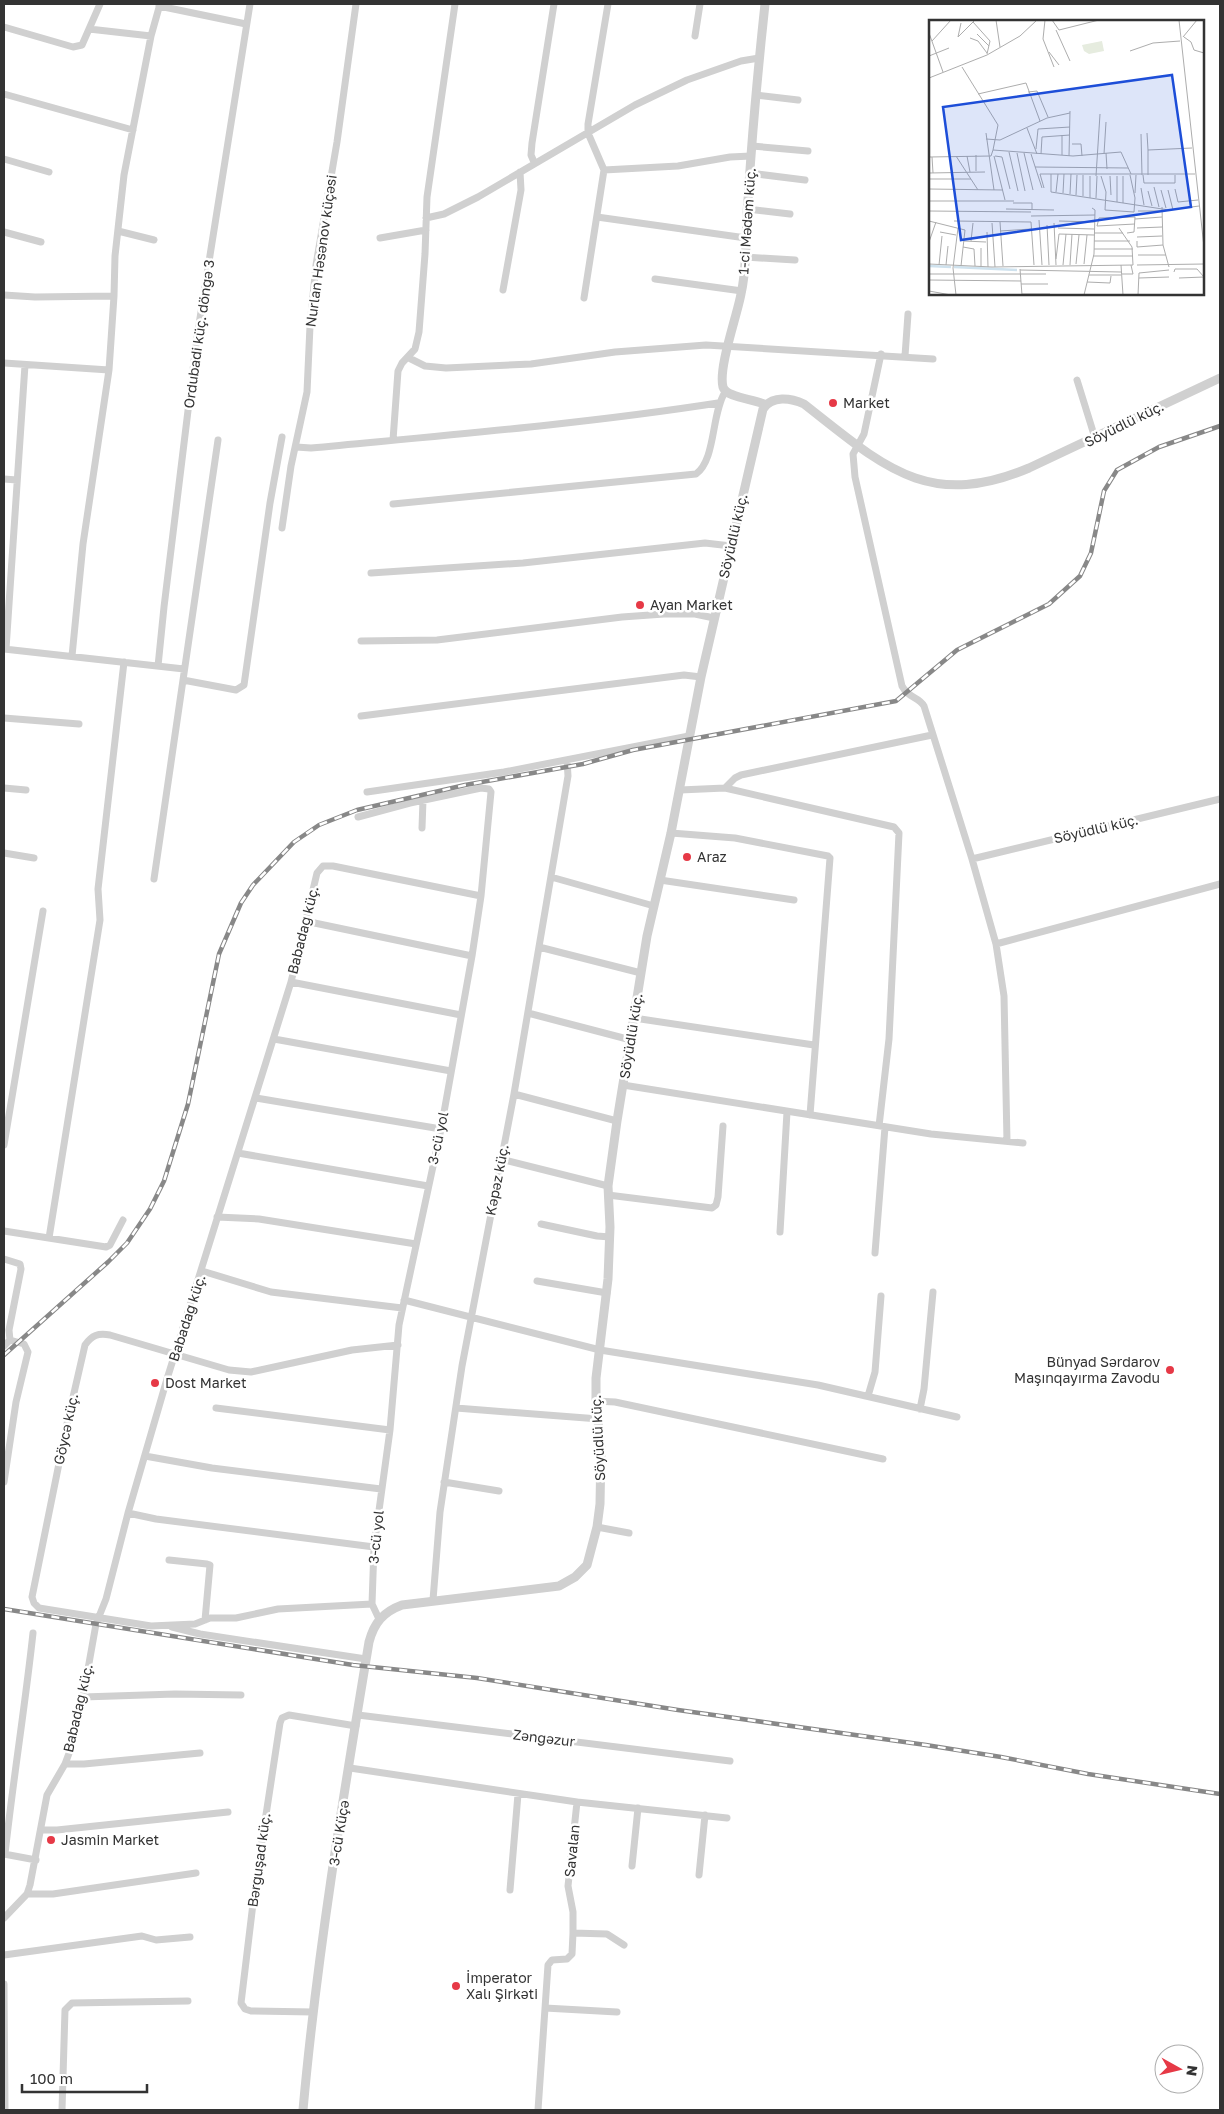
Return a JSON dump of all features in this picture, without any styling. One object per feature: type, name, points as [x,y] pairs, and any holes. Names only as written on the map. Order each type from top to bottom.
[{"type":"street","points":[[4,27],[73,47],[82,45],[100,4]]},
{"type":"street","name":"Ordubadi küç. döngə 3","points":[[158,666],[198,336],[250,4]]},
{"type":"street","name":"Nurlan Həsənov küçəsi","points":[[282,528],[307,392],[310,326],[316,265],[337,142],[356,4]]},
{"type":"street","points":[[393,440],[398,371],[415,349],[419,332],[427,197],[455,4]]},
{"type":"street","points":[[534,162],[531,155],[532,144],[554,4]]},
{"type":"street","points":[[584,298],[604,170],[588,132],[589,118],[608,4]]},
{"type":"street","points":[[695,36],[700,4]]},
{"type":"street","name":"1-ci Mədəm küç.","points":[[725,392],[722,385],[722,375],[742,291],[749,173],[765,4]]},
{"type":"street","points":[[72,656],[83,544],[109,370],[115,256],[124,175],[150,36],[160,5],[246,24]]},
{"type":"street","points":[[90,29],[150,36]]},
{"type":"street","points":[[426,218],[444,214],[458,208],[534,162],[635,105],[687,80],[741,61],[759,58]]},
{"type":"street","points":[[4,94],[133,130]]},
{"type":"street","points":[[756,95],[798,100]]},
{"type":"street","points":[[752,146],[808,151]]},
{"type":"street","points":[[604,170],[678,166],[730,157],[751,156]]},
{"type":"street","points":[[4,159],[50,172]]},
{"type":"street","points":[[504,290],[521,190],[520,172]]},
{"type":"street","points":[[749,173],[804,180]]},
{"type":"street","points":[[747,209],[790,214]]},
{"type":"street","points":[[597,217],[746,238]]},
{"type":"street","points":[[380,238],[426,230]]},
{"type":"street","points":[[118,231],[154,240]]},
{"type":"street","points":[[4,232],[41,242]]},
{"type":"street","points":[[745,257],[795,260]]},
{"type":"street","points":[[655,279],[742,291]]},
{"type":"street","points":[[4,295],[35,297],[114,296]]},
{"type":"street","points":[[905,356],[908,314]]},
{"type":"street","points":[[409,358],[425,366],[446,368],[531,364],[615,352],[686,346],[881,354],[933,359]]},
{"type":"street","points":[[881,354],[867,422],[859,447],[853,454],[855,477],[902,686],[906,694],[919,699],[924,706],[972,859],[996,944],[1004,996],[1007,1141]]},
{"type":"street","points":[[4,363],[109,370]]},
{"type":"street","points":[[25,365],[5,649],[184,669]]},
{"type":"street","name":"Söyüdlü küç.","points":[[379,1619],[387,1612],[402,1605],[495,1592],[546,1588],[567,1582],[587,1565],[597,1527],[602,1477],[596,1378],[607,1293],[610,1237],[608,1191],[617,1121],[641,973],[680,790],[701,677],[760,418],[766,404],[781,399],[804,404],[859,447],[910,477],[950,485],[970,485],[1007,478],[1220,378]]},
{"type":"street","points":[[1077,380],[1095,438]]},
{"type":"street","points":[[393,504],[696,474],[702,469],[708,457],[718,403],[725,392],[729,395],[750,398],[766,404]]},
{"type":"street","points":[[296,447],[311,448],[626,416],[718,403]]},
{"type":"street","points":[[183,680],[236,690],[244,685],[270,503],[282,437]]},
{"type":"street","points":[[154,879],[218,440]]},
{"type":"street","points":[[4,479],[17,480]]},
{"type":"street","points":[[371,573],[523,562],[705,543],[731,546]]},
{"type":"street","points":[[361,641],[437,640],[622,617],[664,614],[695,614],[714,618]]},
{"type":"street","points":[[49,1238],[100,920],[98,889],[124,662]]},
{"type":"street","points":[[361,716],[684,675],[701,677]]},
{"type":"street","points":[[4,718],[79,724]]},
{"type":"street","points":[[725,788],[735,778],[742,775],[932,735]]},
{"type":"street","points":[[367,792],[566,760],[689,736]]},
{"type":"street","name":"Kəpəz küç.","points":[[433,1600],[444,1482],[471,1316],[514,1094],[551,877],[568,776],[566,760]]},
{"type":"street","points":[[4,788],[26,790]]},
{"type":"street","name":"3-cü yol","points":[[358,817],[423,800],[481,788],[490,790],[481,896],[472,956],[441,1130],[403,1304],[390,1430],[374,1547],[372,1604],[379,1619]]},
{"type":"street","points":[[680,790],[725,788],[881,824],[894,828],[899,833],[875,1253]]},
{"type":"street","name":"Söyüdlü küç.","points":[[972,859],[1220,799]]},
{"type":"street","points":[[422,828],[423,800]]},
{"type":"street","points":[[671,832],[735,838],[828,856],[830,858],[810,1115]]},
{"type":"street","points":[[4,853],[34,858]]},
{"type":"street","name":"Babadağ küç.","points":[[4,1918],[27,1894],[36,1860],[47,1795],[65,1764],[83,1697],[94,1631],[106,1599],[128,1513],[175,1354],[291,982],[317,873],[323,866],[333,866],[481,896]]},
{"type":"street","points":[[551,877],[654,906]]},
{"type":"street","points":[[660,880],[794,900]]},
{"type":"street","points":[[996,944],[1220,884]]},
{"type":"street","points":[[4,1145],[42,911]]},
{"type":"street","points":[[305,921],[472,956]]},
{"type":"street","points":[[539,947],[641,973]]},
{"type":"street","points":[[291,982],[461,1015]]},
{"type":"street","points":[[528,1013],[631,1040]]},
{"type":"street","points":[[634,1018],[814,1045]]},
{"type":"street","points":[[274,1039],[451,1071]]},
{"type":"street","points":[[623,1085],[931,1134],[1023,1142]]},
{"type":"street","points":[[514,1094],[617,1121]]},
{"type":"street","points":[[256,1098],[441,1130]]},
{"type":"street","points":[[780,1232],[787,1112]]},
{"type":"street","points":[[501,1159],[608,1191],[712,1208],[716,1205],[718,1197],[723,1126]]},
{"type":"street","points":[[238,1153],[428,1186]]},
{"type":"street","points":[[217,1217],[259,1219],[416,1244]]},
{"type":"street","points":[[4,1231],[106,1247],[110,1245],[123,1220]]},
{"type":"street","points":[[541,1224],[610,1237]]},
{"type":"street","points":[[4,1259],[20,1264],[21,1269],[9,1330],[10,1340]]},
{"type":"street","points":[[202,1272],[272,1292],[403,1304],[471,1316],[600,1350],[818,1385],[957,1417]]},
{"type":"street","points":[[537,1281],[607,1293]]},
{"type":"street","points":[[920,1409],[924,1389],[934,1292]]},
{"type":"street","points":[[868,1396],[875,1372],[881,1296]]},
{"type":"street","name":"Göycə küç.","points":[[99,1618],[39,1608],[34,1603],[33,1590],[85,1345],[90,1338],[103,1334],[229,1370],[251,1372],[352,1350],[398,1345]]},
{"type":"street","points":[[4,1346],[10,1340]]},
{"type":"street","points":[[4,1482],[16,1402],[28,1352],[24,1344],[10,1340]]},
{"type":"street","points":[[596,1401],[615,1402],[883,1459]]},
{"type":"street","points":[[216,1408],[390,1430]]},
{"type":"street","points":[[456,1408],[599,1418]]},
{"type":"street","points":[[145,1456],[238,1472],[381,1489]]},
{"type":"street","points":[[444,1482],[499,1491]]},
{"type":"street","points":[[128,1513],[156,1519],[374,1547]]},
{"type":"street","points":[[597,1527],[629,1532]]},
{"type":"street","points":[[168,1560],[207,1564],[210,1566],[205,1620]]},
{"type":"street","points":[[99,1618],[131,1624],[195,1624],[210,1618],[236,1618],[278,1609],[372,1604]]},
{"type":"street","name":"3-cü Küçə","points":[[304,2110],[313,2012],[332,1874],[366,1659],[372,1633],[379,1619]]},
{"type":"street","points":[[166,1625],[200,1634],[366,1659]]},
{"type":"street","points":[[33,1633],[24,1716],[14,1768],[4,1854],[36,1860]]},
{"type":"street","points":[[83,1697],[175,1694],[241,1695]]},
{"type":"street","name":"Zəngəzur","points":[[358,1714],[730,1761]]},
{"type":"street","name":"Bərguşad küç.","points":[[313,2012],[251,2011],[245,2009],[241,2003],[255,1887],[278,1733],[282,1718],[289,1715],[356,1726]]},
{"type":"street","points":[[65,1764],[84,1764],[200,1753]]},
{"type":"street","points":[[350,1768],[577,1802],[727,1818]]},
{"type":"street","points":[[510,1890],[518,1794]]},
{"type":"street","name":"Savalan","points":[[538,2110],[548,1965],[552,1960],[567,1960],[570,1957],[573,1912],[568,1886],[577,1802]]},
{"type":"street","points":[[632,1866],[638,1808]]},
{"type":"street","points":[[42,1830],[228,1812]]},
{"type":"street","points":[[699,1875],[705,1815]]},
{"type":"street","points":[[27,1894],[52,1894],[196,1873]]},
{"type":"street","points":[[573,1933],[607,1934],[624,1945]]},
{"type":"street","points":[[4,1955],[142,1936],[156,1940],[190,1937]]},
{"type":"street","points":[[4,1984],[5,2110]]},
{"type":"street","points":[[62,2110],[65,2010],[72,2003],[188,2001]]},
{"type":"street","points":[[545,2008],[617,2012]]},
{"type":"railway","points":[[4,1355],[108,1262],[127,1243],[150,1209],[164,1181],[188,1104],[219,954],[241,903],[253,885],[294,842],[319,825],[357,810],[465,785],[583,764],[633,750],[896,701],[957,650],[1049,604],[1080,576],[1091,553],[1104,491],[1117,470],[1159,447],[1220,426]]},
{"type":"railway","points":[[4,1609],[353,1665],[477,1678],[678,1710],[926,1745],[1088,1774],[1220,1794]]},
{"type":"place","name":"Market","points":[[833,403]]},
{"type":"place","name":"Ayan Market","points":[[640,605]]},
{"type":"place","name":"Araz","points":[[687,857]]},
{"type":"place","name":"Bünyad Sərdarov Maşınqayırma Zavodu","points":[[1170,1370]]},
{"type":"place","name":"Dost Market","points":[[155,1383]]},
{"type":"place","name":"Jasmin Market","points":[[51,1840]]},
{"type":"place","name":"İmperator Xalı Şirkəti","points":[[456,1986]]}]
